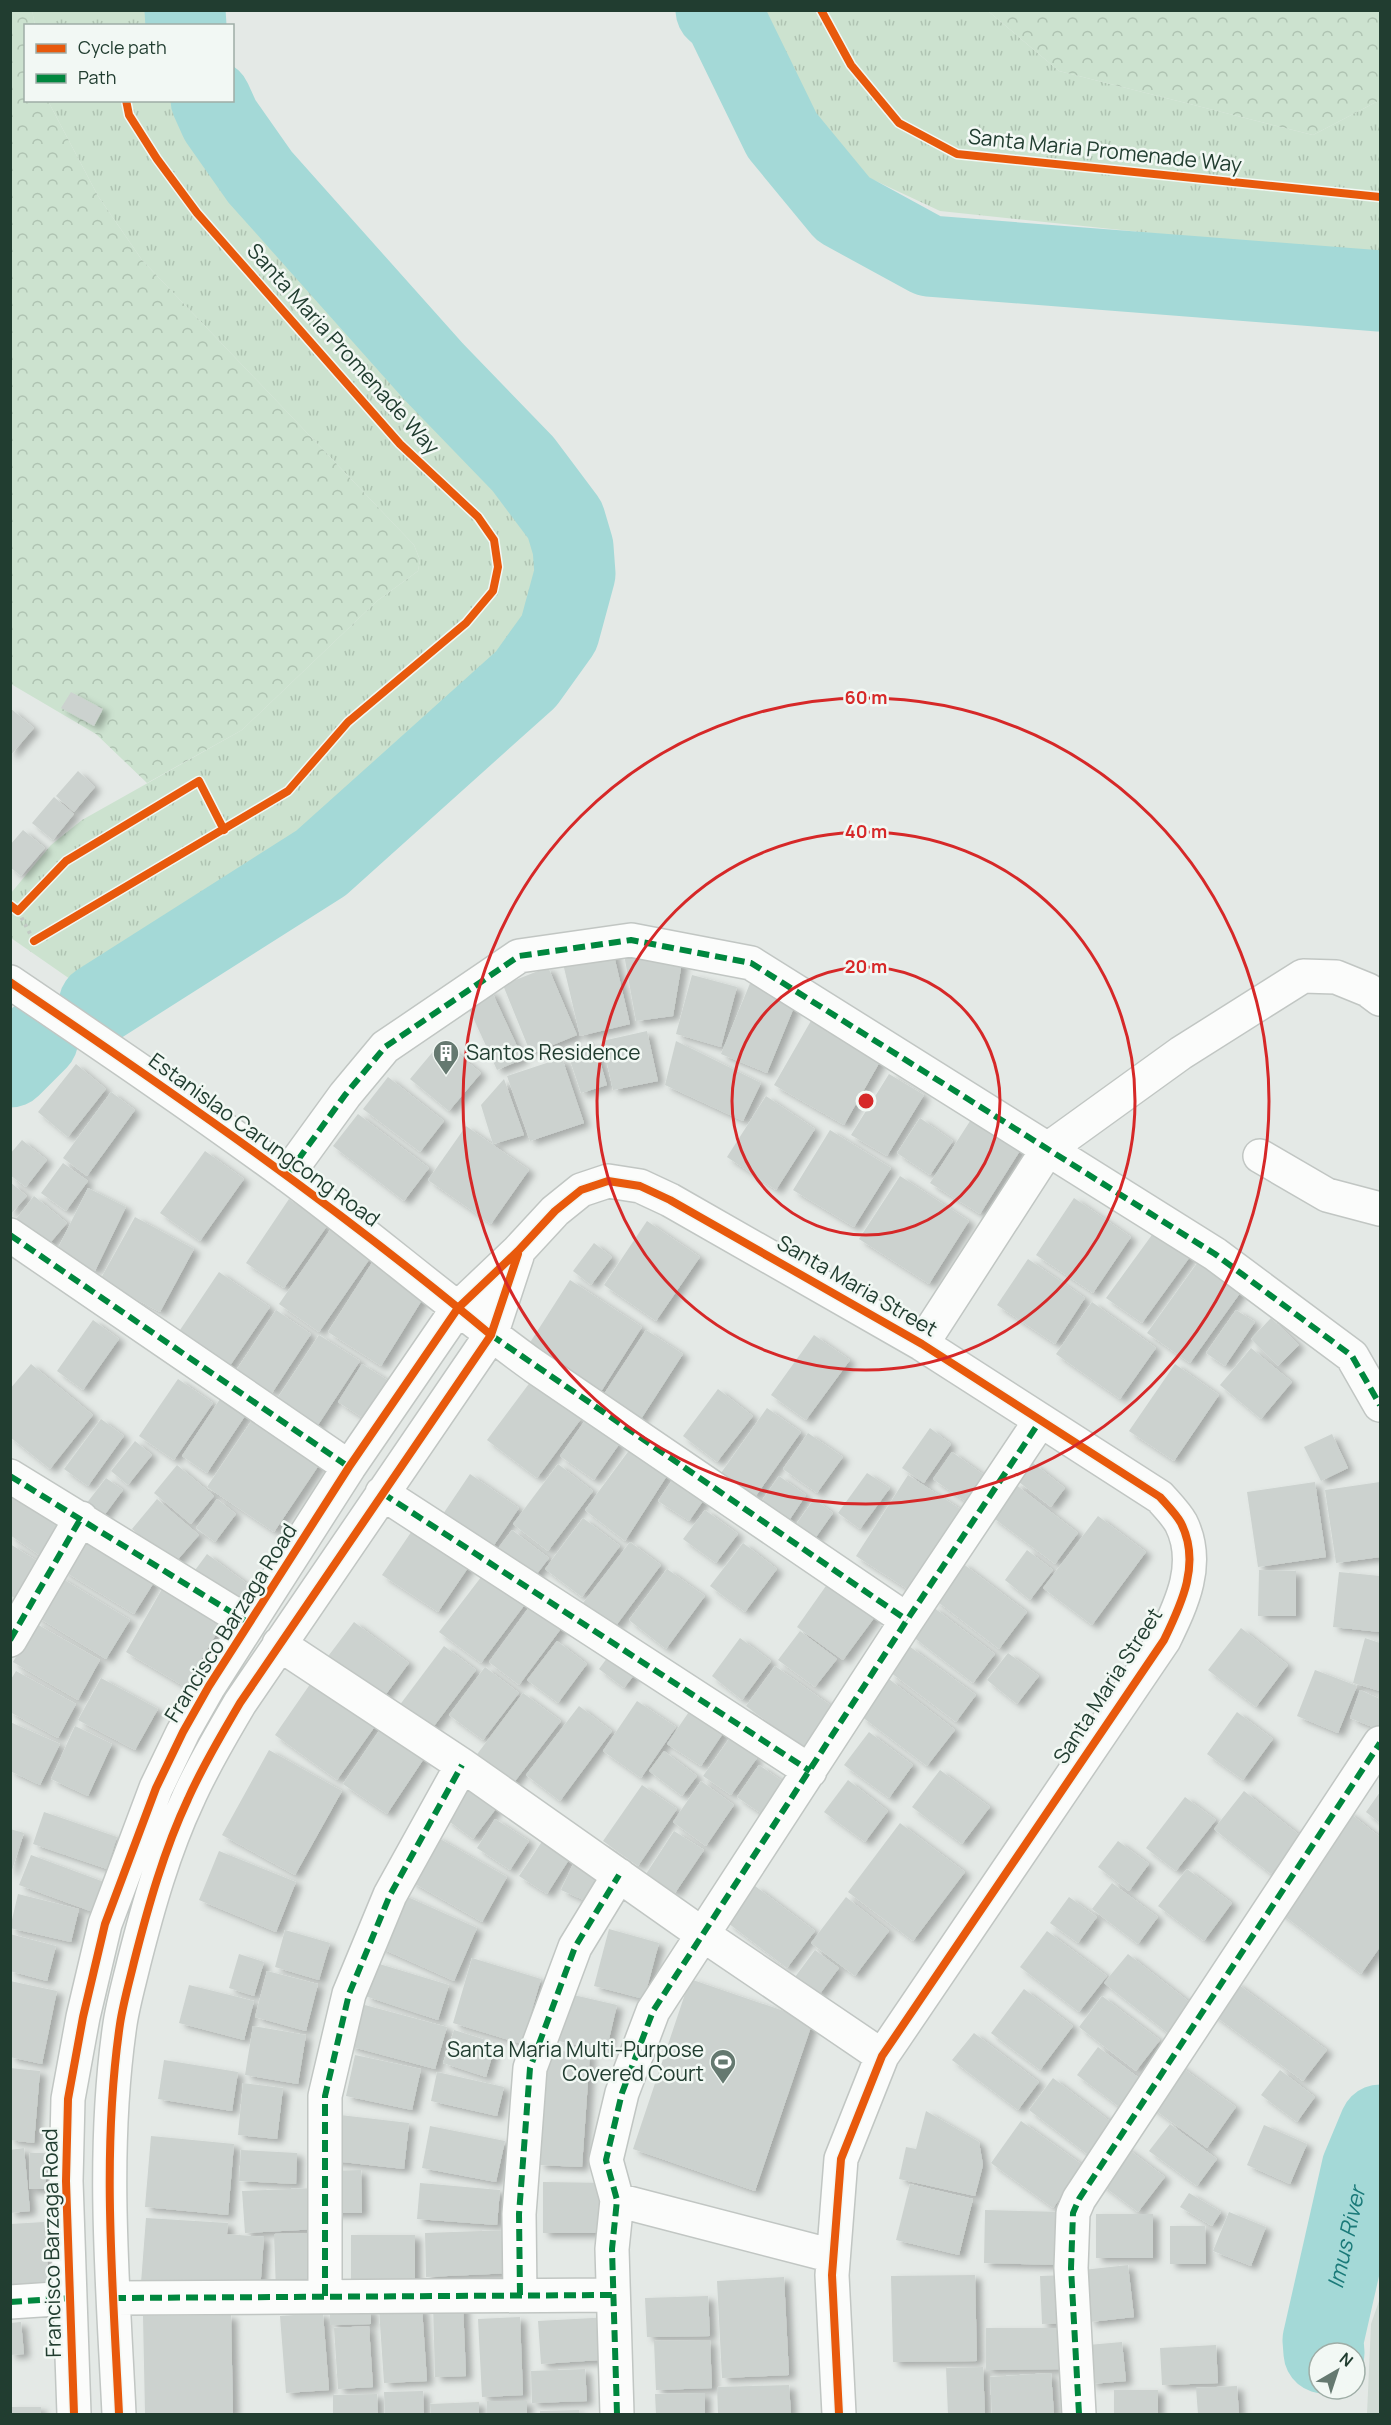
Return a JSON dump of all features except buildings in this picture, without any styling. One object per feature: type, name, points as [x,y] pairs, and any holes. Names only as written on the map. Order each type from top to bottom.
[{"type":"street","points":[[287,1175],[345,1095],[385,1047],[519,956],[631,939],[751,963],[1215,1254],[1352,1356],[1380,1405]]},
{"type":"street","points":[[922,1344],[1048,1149],[1181,1053],[1304,976],[1336,977],[1368,990],[1380,999]]},
{"type":"street","name":"Estanislao Carungcong Road","points":[[10,982],[156,1081],[287,1175],[491,1335],[907,1620]]},
{"type":"street","points":[[1260,1156],[1327,1195],[1380,1209]]},
{"type":"street","name":"Santa Maria Street","points":[[459,1308],[518,1251],[555,1211],[580,1190],[608,1181],[640,1186],[670,1200],[922,1344],[1160,1497],[1181,1523],[1191,1557],[1184,1599],[1164,1640],[882,2056],[841,2159],[832,2276],[839,2415]]},
{"type":"street","points":[[10,1235],[349,1467]]},
{"type":"street","name":"Santa Maria Street","points":[[491,1335],[518,1251]]},
{"type":"street","name":"Francisco Barzaga Road","points":[[74,2415],[66,2181],[68,2099],[83,2016],[105,1924],[156,1788],[199,1705],[349,1467],[459,1308]]},
{"type":"street","points":[[119,2415],[109,2184],[112,2099],[120,2023],[141,1937],[164,1860],[187,1800],[229,1722],[279,1644],[491,1335]]},
{"type":"street","points":[[618,2415],[612,2248],[617,2200],[606,2160],[622,2093],[653,2012],[907,1620],[1040,1421]]},
{"type":"street","points":[[10,1476],[249,1623]]},
{"type":"street","points":[[382,1493],[810,1771]]},
{"type":"street","points":[[10,1640],[81,1518]]},
{"type":"street","points":[[279,1644],[462,1765],[702,1934],[882,2056]]},
{"type":"street","points":[[1079,2415],[1071,2268],[1074,2213],[1079,2199],[1380,1743]]},
{"type":"street","points":[[325,2296],[325,2096],[349,1994],[390,1895],[462,1765]]},
{"type":"street","points":[[520,2295],[519,2214],[530,2068],[575,1947],[619,1875]]},
{"type":"street","points":[[617,2200],[833,2256]]},
{"type":"street","points":[[114,2298],[613,2295]]},
{"type":"street","points":[[10,2302],[70,2298]]},
{"type":"path","points":[[18,911],[66,861],[199,781],[224,830]]},
{"type":"path","points":[[214,835],[234,824]]},
{"type":"path","points":[[10,904],[18,911],[34,941],[45,935]]},
{"type":"shaded area","points":[[1380,2298],[1380,2414],[1367,2414],[1371,2324]]},
{"type":"green space","points":[[32,10],[35,24],[24,24],[24,102],[49,102],[98,196],[142,260],[414,545],[420,560],[418,571],[377,601],[242,730],[147,783],[96,734],[11,684],[10,11]]},
{"type":"green space","points":[[32,11],[152,11],[153,24],[35,24]]},
{"type":"green space","points":[[756,11],[988,11],[1059,71],[1313,135],[1380,100],[1380,257],[940,211],[863,175],[810,120],[769,31]]},
{"type":"green space","points":[[988,11],[1380,11],[1380,100],[1313,135],[1059,71]]},
{"type":"green space","points":[[49,102],[176,102],[191,133],[233,194],[408,391],[501,484],[535,530],[545,569],[534,618],[500,658],[300,843],[70,979],[11,938],[11,893],[51,845],[82,820],[242,730],[377,601],[418,571],[420,560],[414,545],[142,260],[98,196]]},
{"type":"waterway","points":[[185,10],[186,24]]},
{"type":"waterway","points":[[716,10],[725,18],[782,135],[843,209],[929,256],[1380,291]]},
{"type":"waterway","points":[[99,1004],[321,863],[526,679],[559,633],[575,574],[573,547],[565,520],[523,464],[434,372],[260,177],[220,120],[212,102]]},
{"type":"waterway","points":[[10,1067],[38,1039]]},
{"type":"waterway","name":"Imus River","points":[[1323,2341],[1362,2168],[1380,2125]]},
{"type":"marked path","points":[[287,1175],[345,1095],[385,1047],[519,956],[631,940],[751,963],[1215,1254],[1352,1356],[1380,1405]]},
{"type":"marked path","points":[[10,1235],[349,1467]]},
{"type":"marked path","points":[[491,1335],[907,1620]]},
{"type":"marked path","points":[[617,2414],[612,2249],[617,2200],[606,2160],[622,2093],[653,2011],[907,1620],[1040,1421]]},
{"type":"marked path","points":[[10,1476],[249,1623]]},
{"type":"marked path","points":[[382,1493],[810,1771]]},
{"type":"marked path","points":[[10,1640],[81,1518]]},
{"type":"marked path","points":[[1079,2414],[1071,2268],[1073,2213],[1079,2199],[1380,1743]]},
{"type":"marked path","points":[[325,2296],[325,2096],[349,1994],[390,1895],[462,1765]]},
{"type":"marked path","points":[[520,2295],[519,2214],[530,2068],[575,1947],[619,1875]]},
{"type":"marked path","points":[[114,2298],[613,2295]]},
{"type":"marked path","points":[[10,2302],[70,2298]]},
{"type":"cycle path","name":"Santa Maria Promenade Way","points":[[821,10],[851,65],[899,123],[957,154],[1380,197]]},
{"type":"cycle path","name":"Santa Maria Promenade Way","points":[[34,941],[288,791],[348,722],[466,623],[493,591],[498,567],[494,540],[478,517],[400,444],[197,213],[157,159],[129,115],[126,102]]},
{"type":"cycle path","points":[[10,905],[18,911],[66,861],[199,781],[224,830]]},
{"type":"cycle path","points":[[10,982],[255,1152],[491,1335]]},
{"type":"cycle path","points":[[74,2414],[66,2181],[68,2099],[83,2017],[105,1924],[156,1788],[183,1732],[209,1686],[349,1467],[458,1308],[518,1251],[555,1211],[581,1190],[608,1181],[640,1186],[670,1200],[922,1344],[1160,1497],[1181,1523],[1187,1538],[1189,1553],[1187,1583],[1164,1640],[882,2056],[841,2159],[832,2275],[839,2414]]},
{"type":"cycle path","points":[[119,2414],[110,2219],[114,2073],[124,2001],[164,1858],[194,1786],[240,1703],[491,1335],[518,1254]]},
{"type":"place","name":"Santos Residence","points":[[446,1076]]},
{"type":"place","name":"Santa Maria Multi-Purpose Covered Court","points":[[723,2085]]}]
